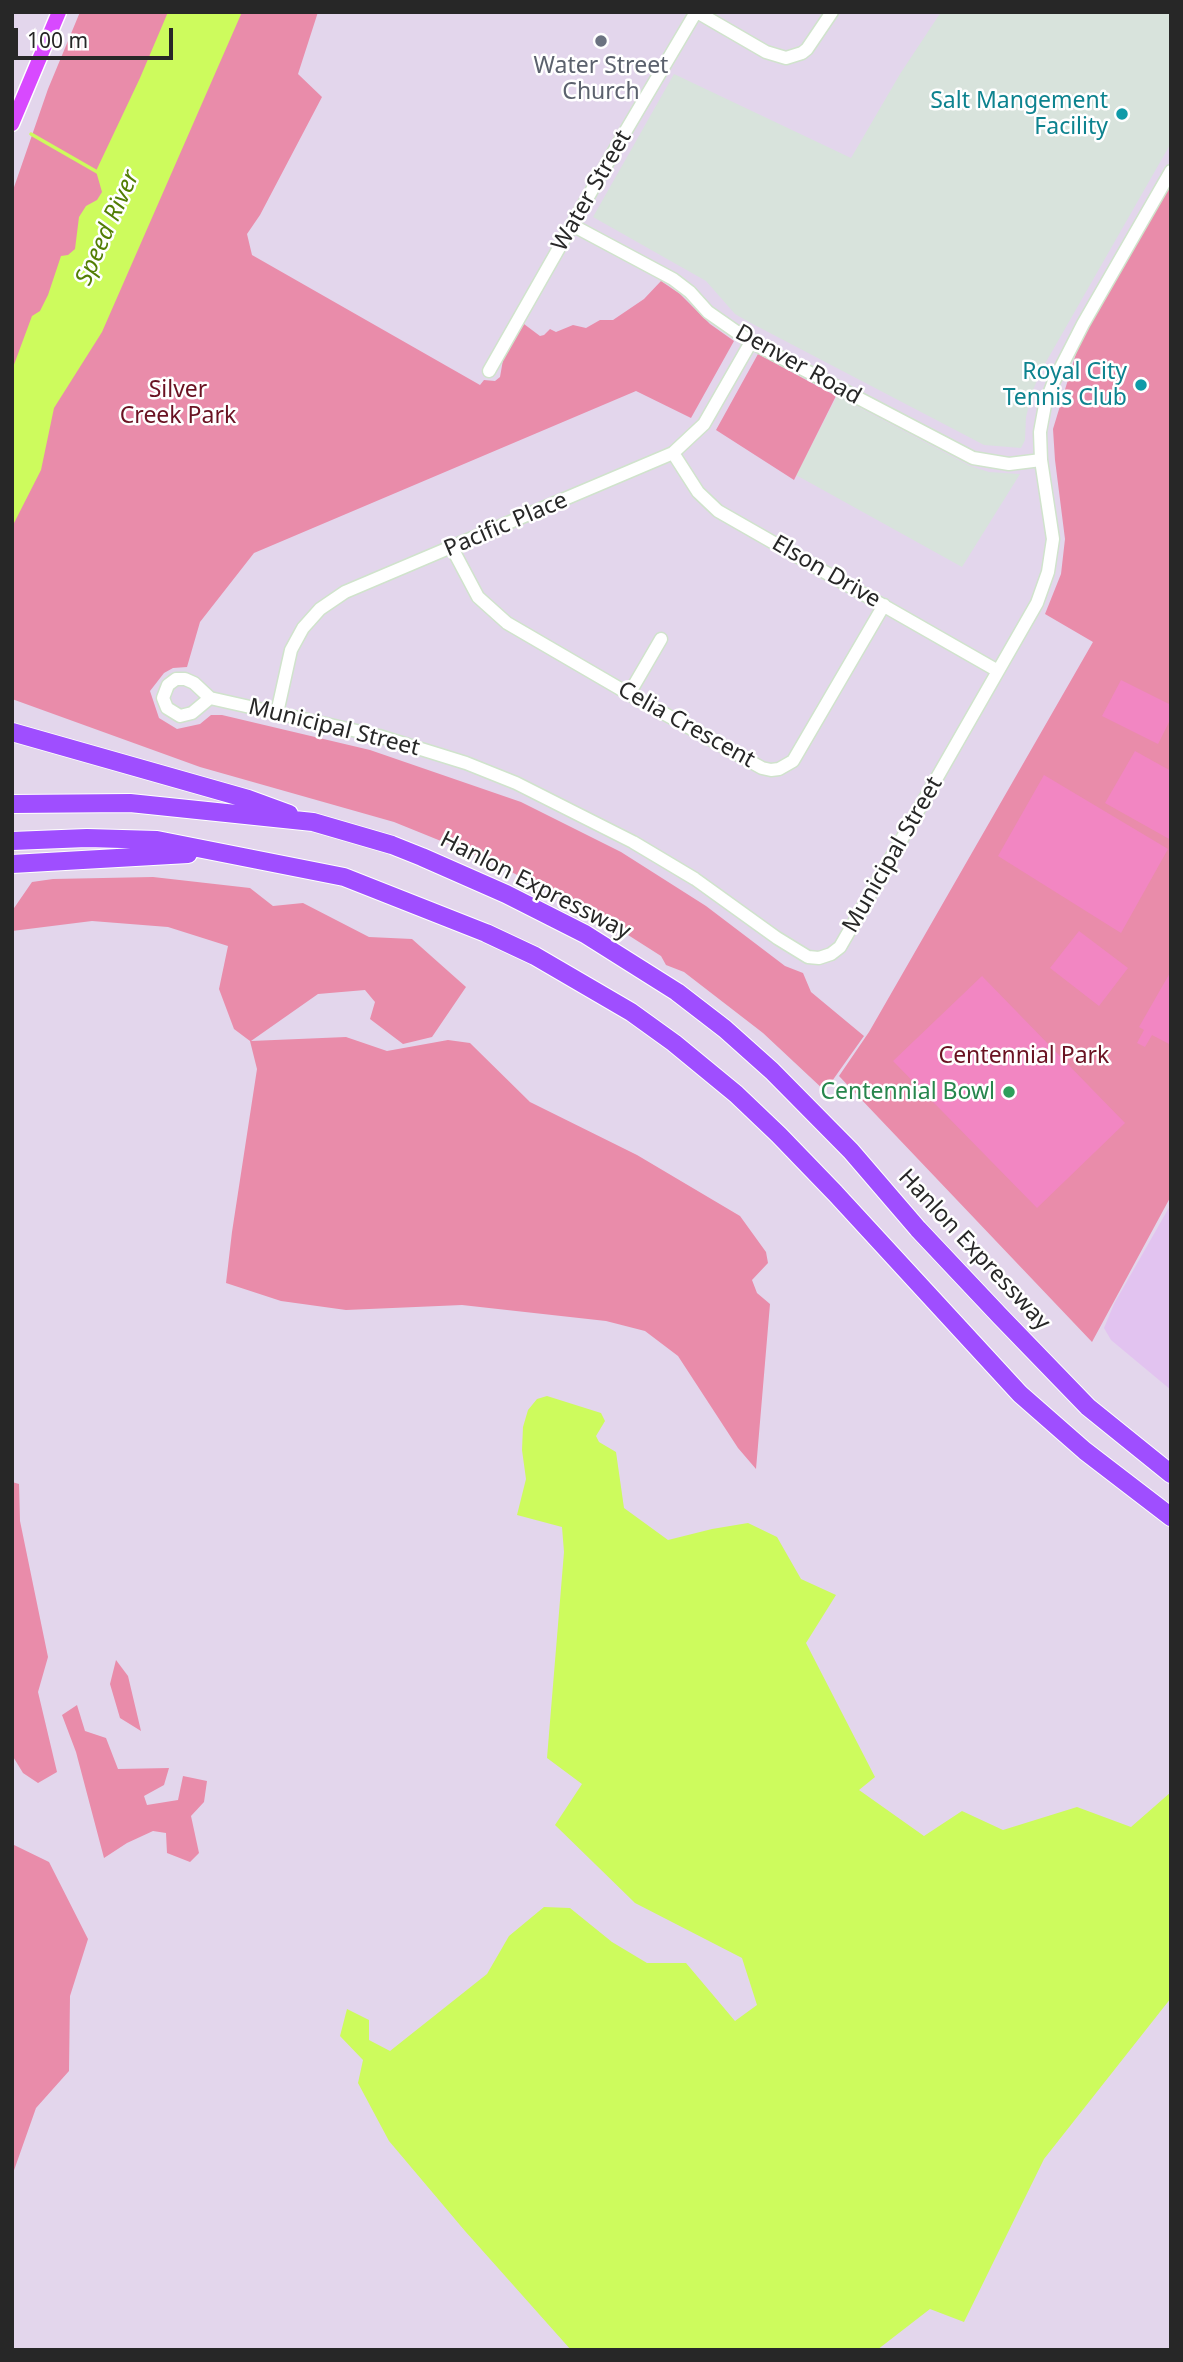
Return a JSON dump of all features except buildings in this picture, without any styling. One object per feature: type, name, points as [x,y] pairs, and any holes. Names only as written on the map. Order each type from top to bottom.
[{"type":"highway","points":[[12,732],[248,799],[313,822]]},
{"type":"highway","name":"Hanlon Expressway","points":[[12,804],[130,803],[313,822],[392,845],[464,874],[585,934],[677,992],[772,1070],[851,1151],[918,1229],[1071,1389],[1131,1443],[1171,1474]]},
{"type":"highway","points":[[12,841],[87,838],[157,840],[344,877],[486,933],[535,956],[631,1012],[674,1042],[736,1094],[835,1193],[1020,1394],[1085,1451],[1171,1517]]},
{"type":"highway","points":[[12,864],[216,853]]},
{"type":"main road","points":[[14,118],[59,12]]},
{"type":"street","points":[[697,12],[766,52],[786,58],[807,49],[832,12]]},
{"type":"street","name":"Water Street","points":[[489,371],[697,12]]},
{"type":"street","name":"Municipal Street","points":[[210,698],[380,736],[516,783],[633,842],[695,879],[808,957],[819,958],[840,947],[1037,603],[1051,556],[1053,539],[1041,460],[1040,432],[1045,405],[1083,324],[1171,171]]},
{"type":"street","name":"Denver Road","points":[[572,225],[673,279],[690,292],[708,312],[751,342],[973,458],[996,464],[1041,460]]},
{"type":"street","name":"Pacific Place","points":[[277,713],[291,650],[303,628],[320,609],[345,592],[673,453],[704,424],[751,342]]},
{"type":"street","name":"Elson Drive","points":[[673,453],[698,492],[718,511],[998,671]]},
{"type":"street","name":"Celia Crescent","points":[[453,548],[471,587],[495,614],[629,694],[762,768],[779,769],[793,761],[884,605]]},
{"type":"street","points":[[629,694],[661,639]]},
{"type":"shaded area","points":[[941,12],[1171,12],[1171,143],[1042,369],[1033,390],[1026,417],[1025,440],[1021,448],[984,445],[747,321],[735,314],[706,281],[593,217],[674,74],[851,158],[900,74]]},
{"type":"shaded area","points":[[837,396],[970,466],[989,472],[1020,474],[962,567],[796,475]]},
{"type":"shaded area","points":[[1171,1204],[1171,1390],[1111,1340],[1104,1328],[1114,1304]]},
{"type":"green space","name":"Silver Creek Park","points":[[80,12],[318,12],[298,74],[322,97],[260,215],[247,234],[252,255],[480,385],[484,380],[495,381],[500,377],[503,360],[524,324],[540,336],[550,329],[556,332],[573,325],[586,328],[600,320],[613,320],[644,299],[661,281],[680,294],[710,324],[734,341],[691,418],[636,391],[254,553],[200,622],[187,667],[173,668],[164,673],[150,691],[159,718],[177,729],[200,724],[211,715],[222,715],[370,750],[521,802],[621,852],[706,906],[785,966],[803,973],[811,992],[864,1036],[825,1091],[763,1033],[684,972],[666,965],[661,956],[592,912],[483,858],[394,822],[200,767],[12,699],[12,193],[48,89]]},
{"type":"green space","name":"Centennial Park","points":[[1171,177],[1171,1196],[1092,1342],[839,1076],[869,1032],[1093,642],[1045,614],[1061,574],[1065,539],[1053,429],[1092,301]]},
{"type":"green space","points":[[758,354],[836,396],[794,480],[716,430]]},
{"type":"green space","points":[[1121,680],[1171,705],[1171,718],[1158,744],[1102,716]]},
{"type":"green space","points":[[1135,751],[1171,771],[1171,840],[1105,803]]},
{"type":"green space","points":[[1044,775],[1168,849],[1121,933],[998,856]]},
{"type":"green space","points":[[153,877],[250,888],[273,906],[303,903],[369,937],[412,939],[466,987],[432,1037],[403,1044],[370,1019],[375,1002],[365,990],[318,994],[251,1041],[346,1037],[387,1051],[448,1040],[470,1043],[530,1102],[637,1155],[740,1216],[766,1252],[768,1263],[752,1280],[757,1293],[770,1304],[756,1469],[738,1448],[678,1356],[645,1331],[606,1321],[462,1305],[346,1310],[281,1301],[226,1283],[257,1069],[250,1041],[234,1029],[219,989],[228,946],[168,927],[92,921],[12,931],[12,911],[32,882],[53,879]]},
{"type":"green space","points":[[1079,931],[1128,968],[1099,1006],[1050,968]]},
{"type":"green space","points":[[1171,971],[1171,1045],[1152,1035],[1145,1047],[1137,1043],[1144,1030],[1139,1027]]},
{"type":"green space","name":"Centennial Bowl","points":[[982,976],[1125,1123],[1037,1208],[893,1061]]},
{"type":"green space","points":[[12,1482],[19,1484],[20,1521],[48,1657],[38,1692],[57,1772],[38,1783],[23,1773],[12,1755]]},
{"type":"green space","points":[[116,1660],[128,1676],[141,1731],[120,1718],[110,1684]]},
{"type":"green space","points":[[77,1705],[85,1731],[106,1738],[118,1769],[169,1768],[164,1785],[144,1796],[147,1805],[178,1800],[183,1776],[207,1781],[204,1802],[191,1816],[199,1853],[190,1862],[167,1853],[166,1833],[153,1831],[104,1858],[76,1752],[62,1715]]},
{"type":"green space","points":[[12,1844],[49,1862],[88,1939],[70,1996],[69,2071],[36,2108],[12,2176]]},
{"type":"water","name":"Speed River","points":[[168,12],[242,12],[102,332],[54,408],[41,470],[12,527],[12,370],[32,316],[40,311],[48,295],[61,256],[68,255],[75,249],[79,217],[86,206],[97,200],[102,192],[96,171]]},
{"type":"water","points":[[547,1396],[601,1413],[605,1421],[596,1436],[599,1442],[616,1452],[624,1508],[668,1540],[748,1523],[777,1537],[801,1579],[836,1595],[806,1643],[875,1777],[859,1790],[924,1836],[962,1811],[1003,1830],[1077,1807],[1131,1827],[1171,1792],[1171,1998],[1044,2159],[964,2322],[930,2309],[877,2350],[571,2350],[389,2141],[358,2083],[363,2060],[340,2036],[347,2009],[369,2020],[369,2040],[390,2051],[487,1974],[509,1936],[544,1907],[570,1908],[612,1942],[647,1963],[686,1963],[735,2021],[757,2005],[742,1958],[635,1903],[555,1825],[582,1784],[547,1758],[564,1552],[562,1527],[517,1515],[526,1479],[522,1450],[523,1427],[528,1410],[537,1399]]},
{"type":"waterway","points":[[31,134],[99,173]]},
{"type":"place","name":"Water Street Church","points":[[601,41]]},
{"type":"place","name":"Salt Mangement Facility","points":[[1122,114]]},
{"type":"place","name":"Royal City Tennis Club","points":[[1141,385]]},
{"type":"place","name":"Centennial Bowl","points":[[1009,1092]]}]
